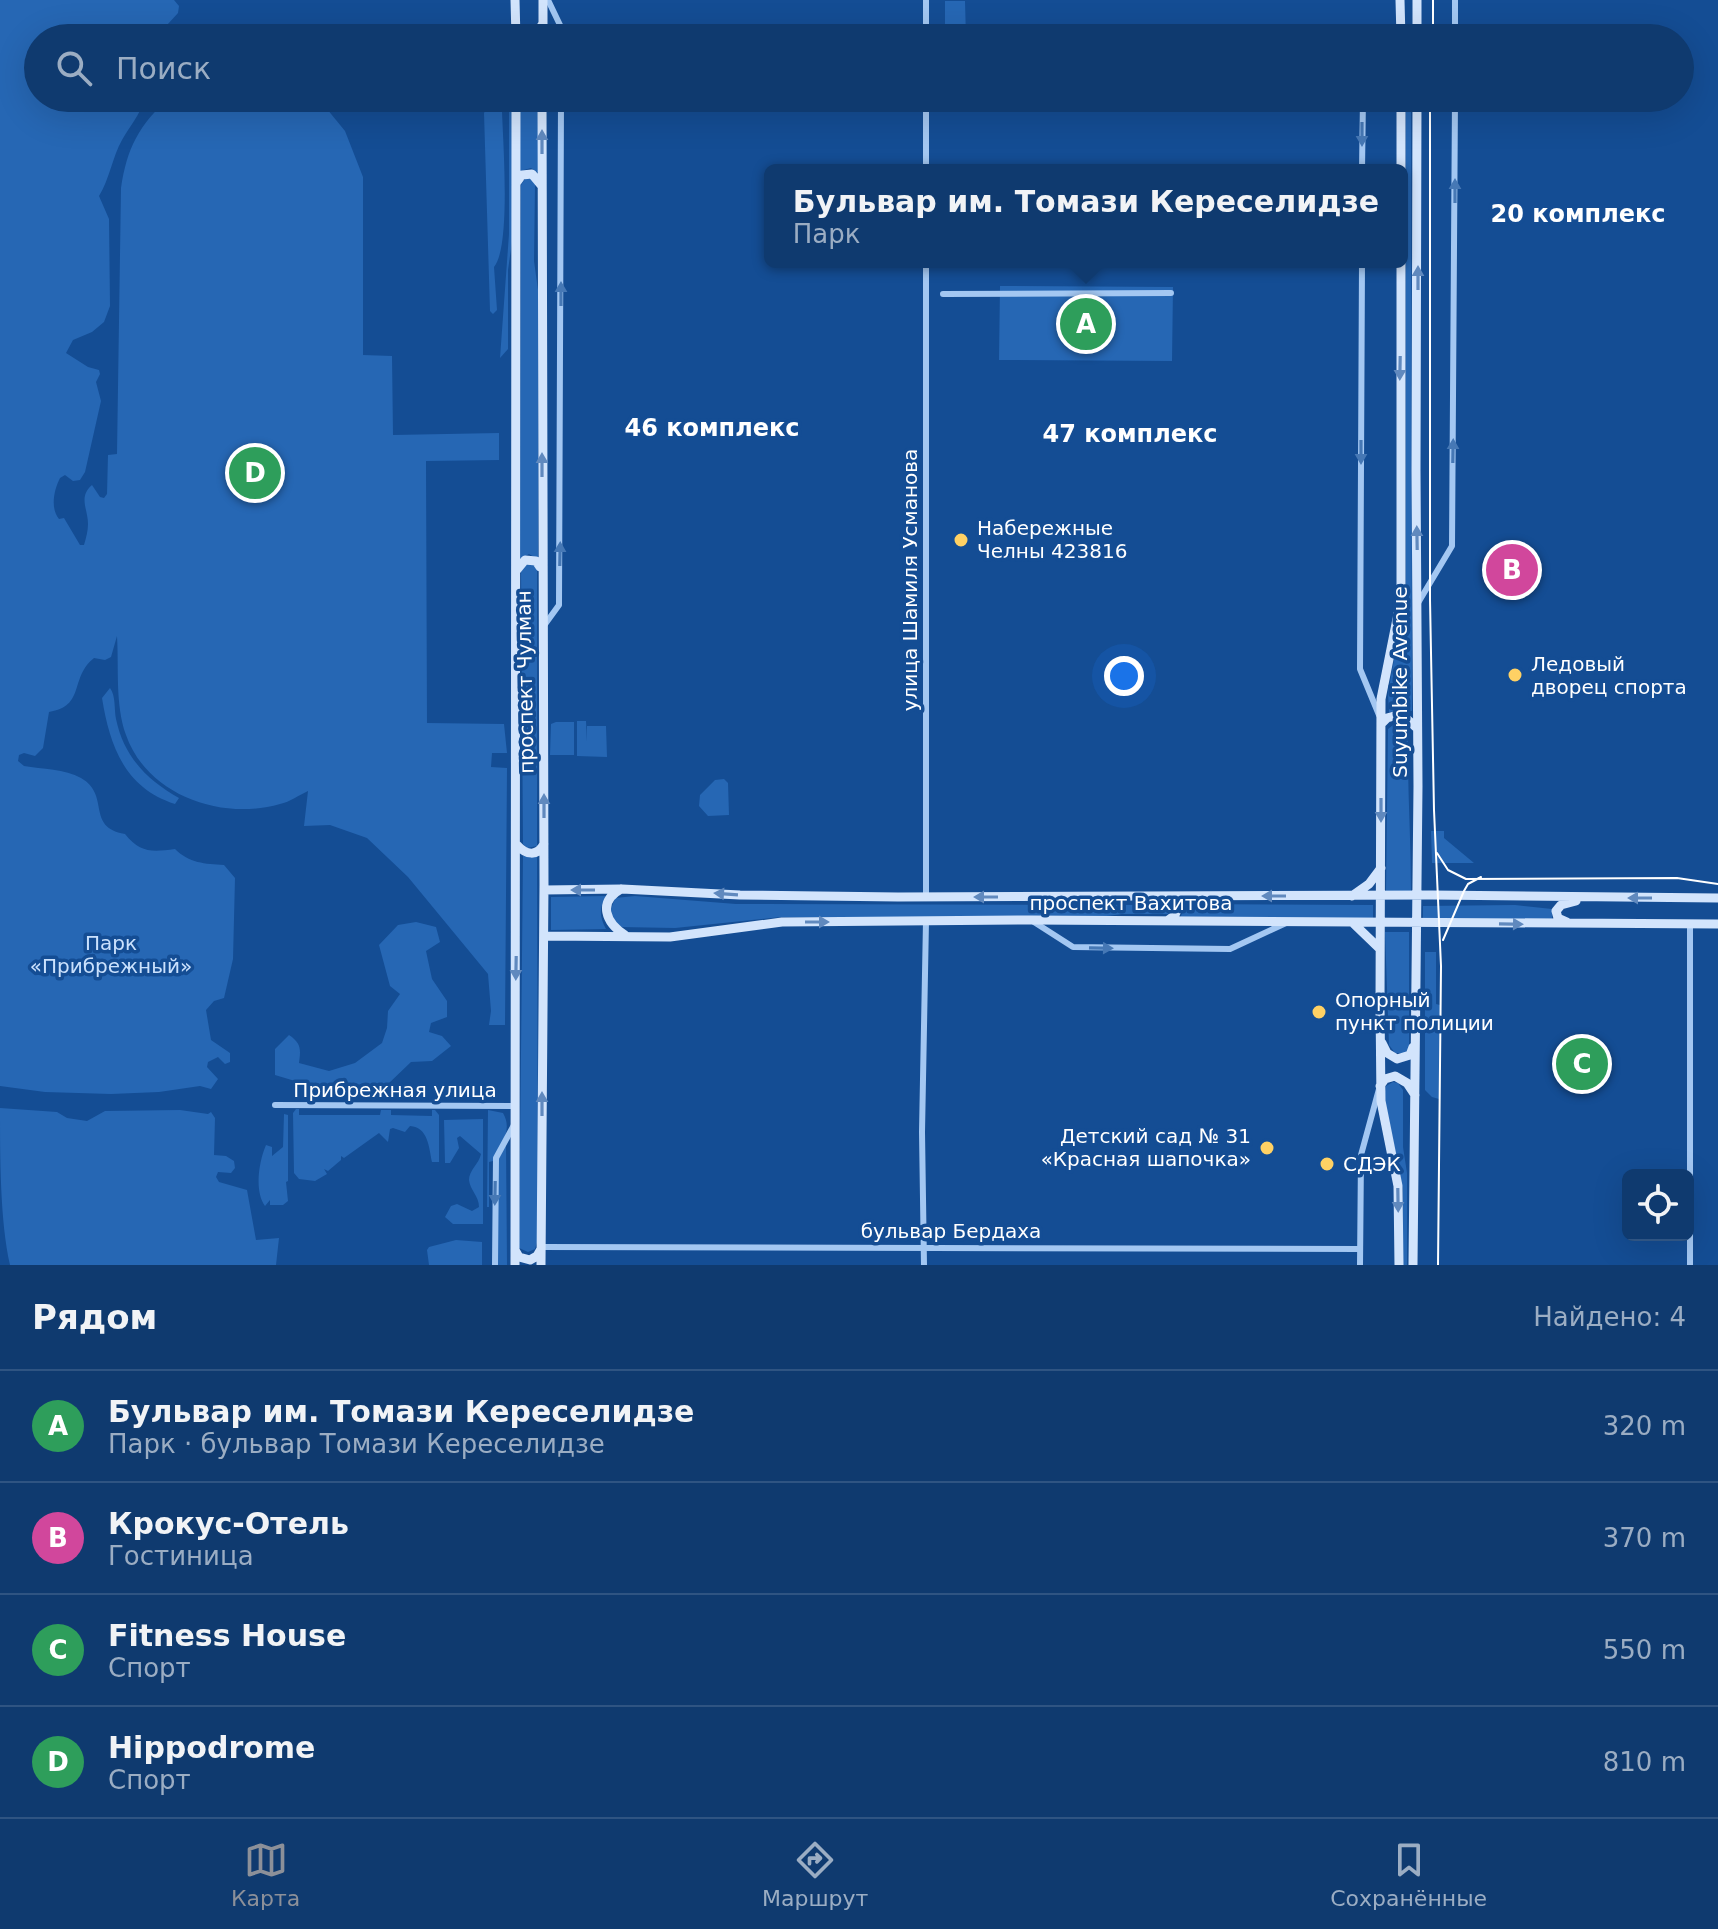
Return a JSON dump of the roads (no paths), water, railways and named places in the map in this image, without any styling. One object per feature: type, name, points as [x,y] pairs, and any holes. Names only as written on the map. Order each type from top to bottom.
[{"type":"main road","points":[[515,0],[516,24]]},
{"type":"main road","points":[[543,24],[545,0]]},
{"type":"main road","points":[[1400,0],[1401,23]]},
{"type":"main road","points":[[1417,0],[1417,24]]},
{"type":"main road","name":"проспект Чулман","points":[[515,1265],[516,112]]},
{"type":"main road","name":"проспект Чулман","points":[[541,1265],[544,936],[542,112]]},
{"type":"main road","points":[[1401,112],[1401,164]]},
{"type":"main road","name":"Suyumbike Avenue","points":[[1413,1265],[1418,867],[1417,112]]},
{"type":"main road","points":[[517,182],[522,175],[532,174],[542,186]]},
{"type":"main road","name":"Suyumbike Avenue","points":[[1399,1265],[1398,1186],[1380,1086],[1380,949],[1381,699],[1401,599],[1401,268]]},
{"type":"main road","points":[[516,573],[520,564],[532,559],[541,570]]},
{"type":"main road","points":[[1381,722],[1401,714],[1417,728]]},
{"type":"main road","points":[[517,845],[522,851],[533,854],[544,844]]},
{"type":"main road","points":[[1418,867],[1421,882],[1432,895]]},
{"type":"main road","points":[[1352,896],[1369,884],[1381,868]]},
{"type":"main road","points":[[622,889],[609,899],[606,915],[612,926],[628,937]]},
{"type":"main road","name":"проспект Вахитова","points":[[544,890],[622,889],[740,895],[926,897],[1432,895],[1718,898]]},
{"type":"main road","points":[[1166,896],[1175,901],[1178,908],[1167,921]]},
{"type":"main road","points":[[1580,924],[1560,919],[1555,912],[1561,905],[1583,898]]},
{"type":"main road","name":"проспект Вахитова","points":[[544,936],[670,937],[782,922],[1031,920],[1718,924]]},
{"type":"main road","points":[[1352,922],[1380,949]]},
{"type":"main road","points":[[1417,950],[1422,935],[1433,923]]},
{"type":"main road","points":[[1380,1040],[1387,1053],[1397,1059],[1410,1055],[1416,1040]]},
{"type":"main road","points":[[1380,1086],[1385,1079],[1395,1076],[1407,1083],[1415,1095]]},
{"type":"main road","points":[[515,1250],[519,1257],[530,1260],[541,1248]]},
{"type":"street","points":[[545,0],[559,24]]},
{"type":"street","points":[[926,0],[926,24]]},
{"type":"street","points":[[1455,0],[1455,24]]},
{"type":"street","points":[[543,627],[559,605],[561,112]]},
{"type":"street","points":[[926,112],[926,164]]},
{"type":"street","points":[[1362,164],[1363,112]]},
{"type":"street","points":[[1418,603],[1452,546],[1455,112]]},
{"type":"street","name":"улица Шамиля Усманова","points":[[926,268],[926,897]]},
{"type":"street","points":[[1362,268],[1360,669],[1381,722]]},
{"type":"street","points":[[943,294],[1171,293]]},
{"type":"street","points":[[1031,920],[1073,947],[1230,949],[1290,922]]},
{"type":"street","points":[[924,1265],[922,1132],[926,921]]},
{"type":"street","points":[[1690,925],[1690,1265]]},
{"type":"street","points":[[1360,1265],[1361,1155],[1380,1086]]},
{"type":"street","name":"Прибрежная улица","points":[[275,1105],[514,1106]]},
{"type":"street","points":[[495,1265],[496,1158],[514,1125]]},
{"type":"street","name":"бульвар Бердаха","points":[[541,1248],[1360,1249]]},
{"type":"tram line","points":[[1433,0],[1433,24]]},
{"type":"tram line","points":[[1430,112],[1430,600],[1441,966],[1438,1265]]},
{"type":"tram line","points":[[1437,853],[1448,870],[1466,879],[1677,878],[1718,884]]},
{"type":"tram line","points":[[1443,940],[1468,884],[1481,877]]},
{"type":"place","name":"Бульвар им. Томази Кереселидзе","points":[[1086,324]]},
{"type":"place","name":"Hippodrome","points":[[255,473]]},
{"type":"place","name":"Набережные Челны 423816","points":[[961,540]]},
{"type":"place","name":"Крокус-Отель","points":[[1512,570]]},
{"type":"place","name":"Ледовый дворец спорта","points":[[1515,675]]},
{"type":"place","name":"Опорный пункт полиции","points":[[1319,1012]]},
{"type":"place","name":"Fitness House","points":[[1582,1064]]},
{"type":"place","name":"Детский сад № 31 «Красная шапочка»","points":[[1267,1148]]},
{"type":"place","name":"СДЭК","points":[[1327,1164]]},
{"type":"district","name":"20 комплекс","points":[[1578,214]]},
{"type":"district","name":"46 комплекс","points":[[712,428]]},
{"type":"district","name":"47 комплекс","points":[[1130,434]]},
{"type":"park label","name":"Парк «Прибрежный»","points":[[111,954]]}]
